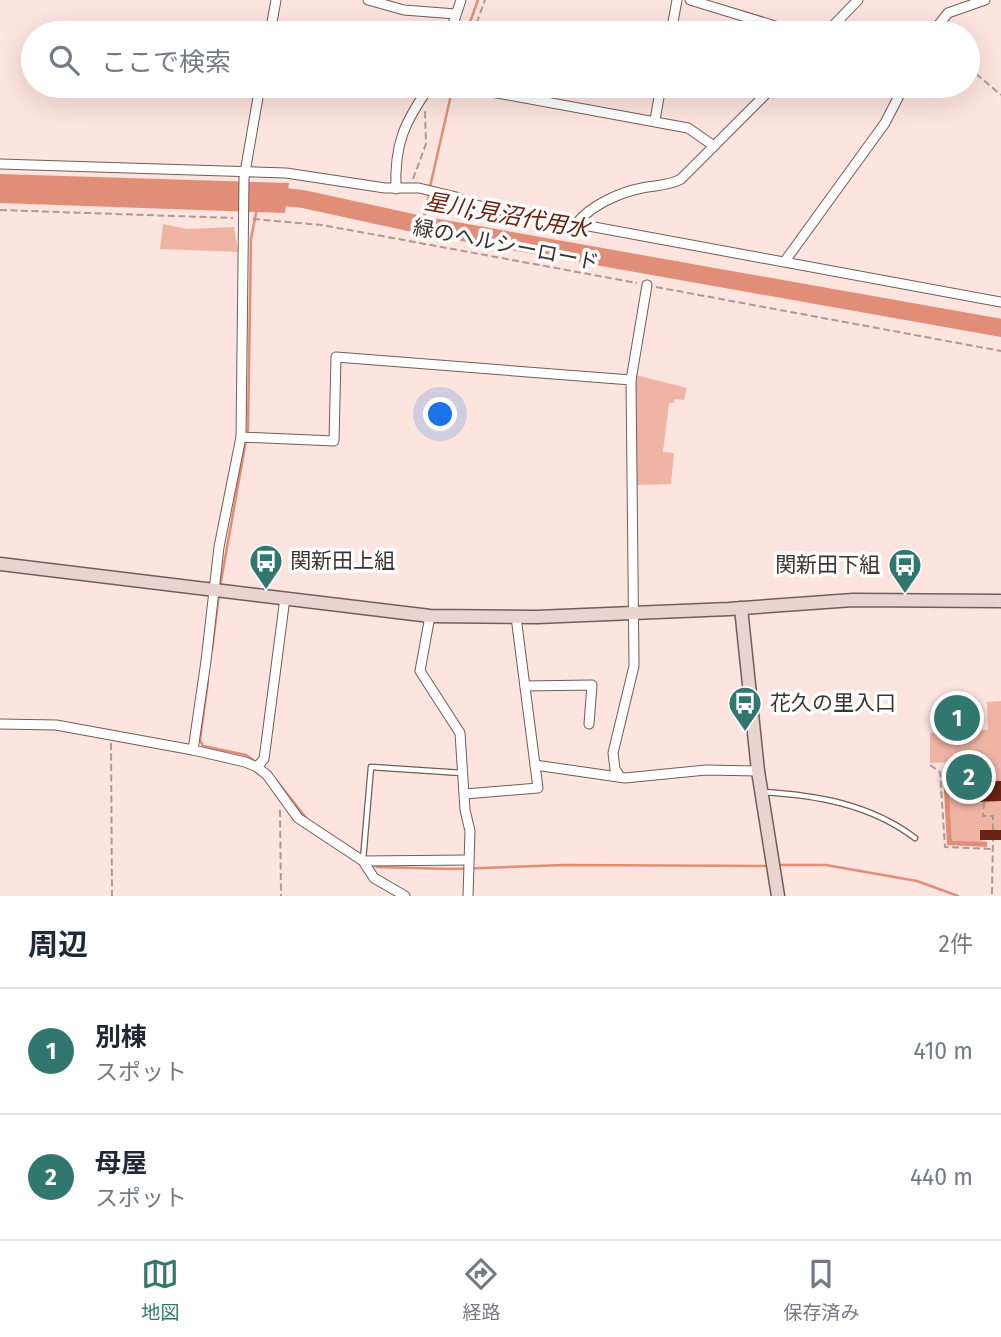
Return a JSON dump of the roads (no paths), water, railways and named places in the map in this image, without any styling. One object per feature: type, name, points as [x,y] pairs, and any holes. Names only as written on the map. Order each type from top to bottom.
[{"type":"street","points":[[272,21],[276,0]]},
{"type":"street","points":[[368,0],[404,10],[456,14]]},
{"type":"street","points":[[454,21],[461,0]]},
{"type":"street","points":[[673,21],[677,0]]},
{"type":"street","points":[[690,0],[759,21]]},
{"type":"street","points":[[838,21],[858,0]]},
{"type":"street","points":[[942,21],[948,13],[985,0]]},
{"type":"street","points":[[193,750],[219,547],[240,437],[244,175],[258,98]]},
{"type":"street","points":[[396,189],[402,131],[421,98]]},
{"type":"street","points":[[528,98],[688,128],[714,146]]},
{"type":"street","points":[[655,120],[659,98]]},
{"type":"street","points":[[577,223],[591,211],[626,192],[673,184],[762,98]]},
{"type":"street","points":[[785,261],[885,122],[898,98]]},
{"type":"street","points":[[0,164],[311,176],[396,189],[416,185],[469,204],[1001,302]]},
{"type":"street","points":[[620,777],[615,769],[613,753],[634,666],[631,380],[647,285]]},
{"type":"street","points":[[240,437],[334,441],[336,357],[631,380]]},
{"type":"street","points":[[0,564],[430,616],[516,617],[741,608],[853,600],[1001,601]]},
{"type":"street","points":[[257,767],[264,759],[285,598]]},
{"type":"street","points":[[741,608],[758,771],[778,896]]},
{"type":"street","points":[[430,616],[420,671],[460,733],[465,810],[470,831],[468,896]]},
{"type":"street","points":[[465,794],[538,788],[516,617]]},
{"type":"street","points":[[525,686],[592,685],[589,724]]},
{"type":"street","points":[[0,724],[57,724],[193,750],[257,767],[267,775],[298,818],[363,861],[374,878],[405,896]]},
{"type":"street","points":[[535,765],[620,777],[706,769],[758,771]]},
{"type":"street","points":[[363,861],[468,860]]},
{"type":"lane","points":[[363,861],[371,767],[463,773]]},
{"type":"lane","points":[[761,792],[814,796],[838,801],[883,819],[915,838]]},
{"type":"waterway","points":[[470,21],[478,0]]},
{"type":"waterway","points":[[430,187],[450,98]]},
{"type":"waterway","points":[[422,225],[429,194]]},
{"type":"waterway","name":"星川;見沼代用水","points":[[266,195],[303,199],[422,225],[1001,328]]},
{"type":"waterway","points":[[220,587],[248,429],[251,239],[257,208]]},
{"type":"waterway","points":[[212,650],[219,594]]},
{"type":"waterway","points":[[208,681],[200,740],[203,746],[246,755],[256,762]]},
{"type":"waterway","points":[[272,775],[307,819]]},
{"type":"waterway","points":[[373,864],[377,867],[453,869],[565,865],[768,866]]},
{"type":"waterway","points":[[778,865],[826,865],[917,881],[958,896]]},
{"type":"place","name":"関新田上組","points":[[266,591]]},
{"type":"place","name":"関新田下組","points":[[905,595]]},
{"type":"place","name":"別棟","points":[[957,718]]},
{"type":"place","name":"花久の里入口","points":[[745,733]]},
{"type":"place","name":"母屋","points":[[969,777]]}]
